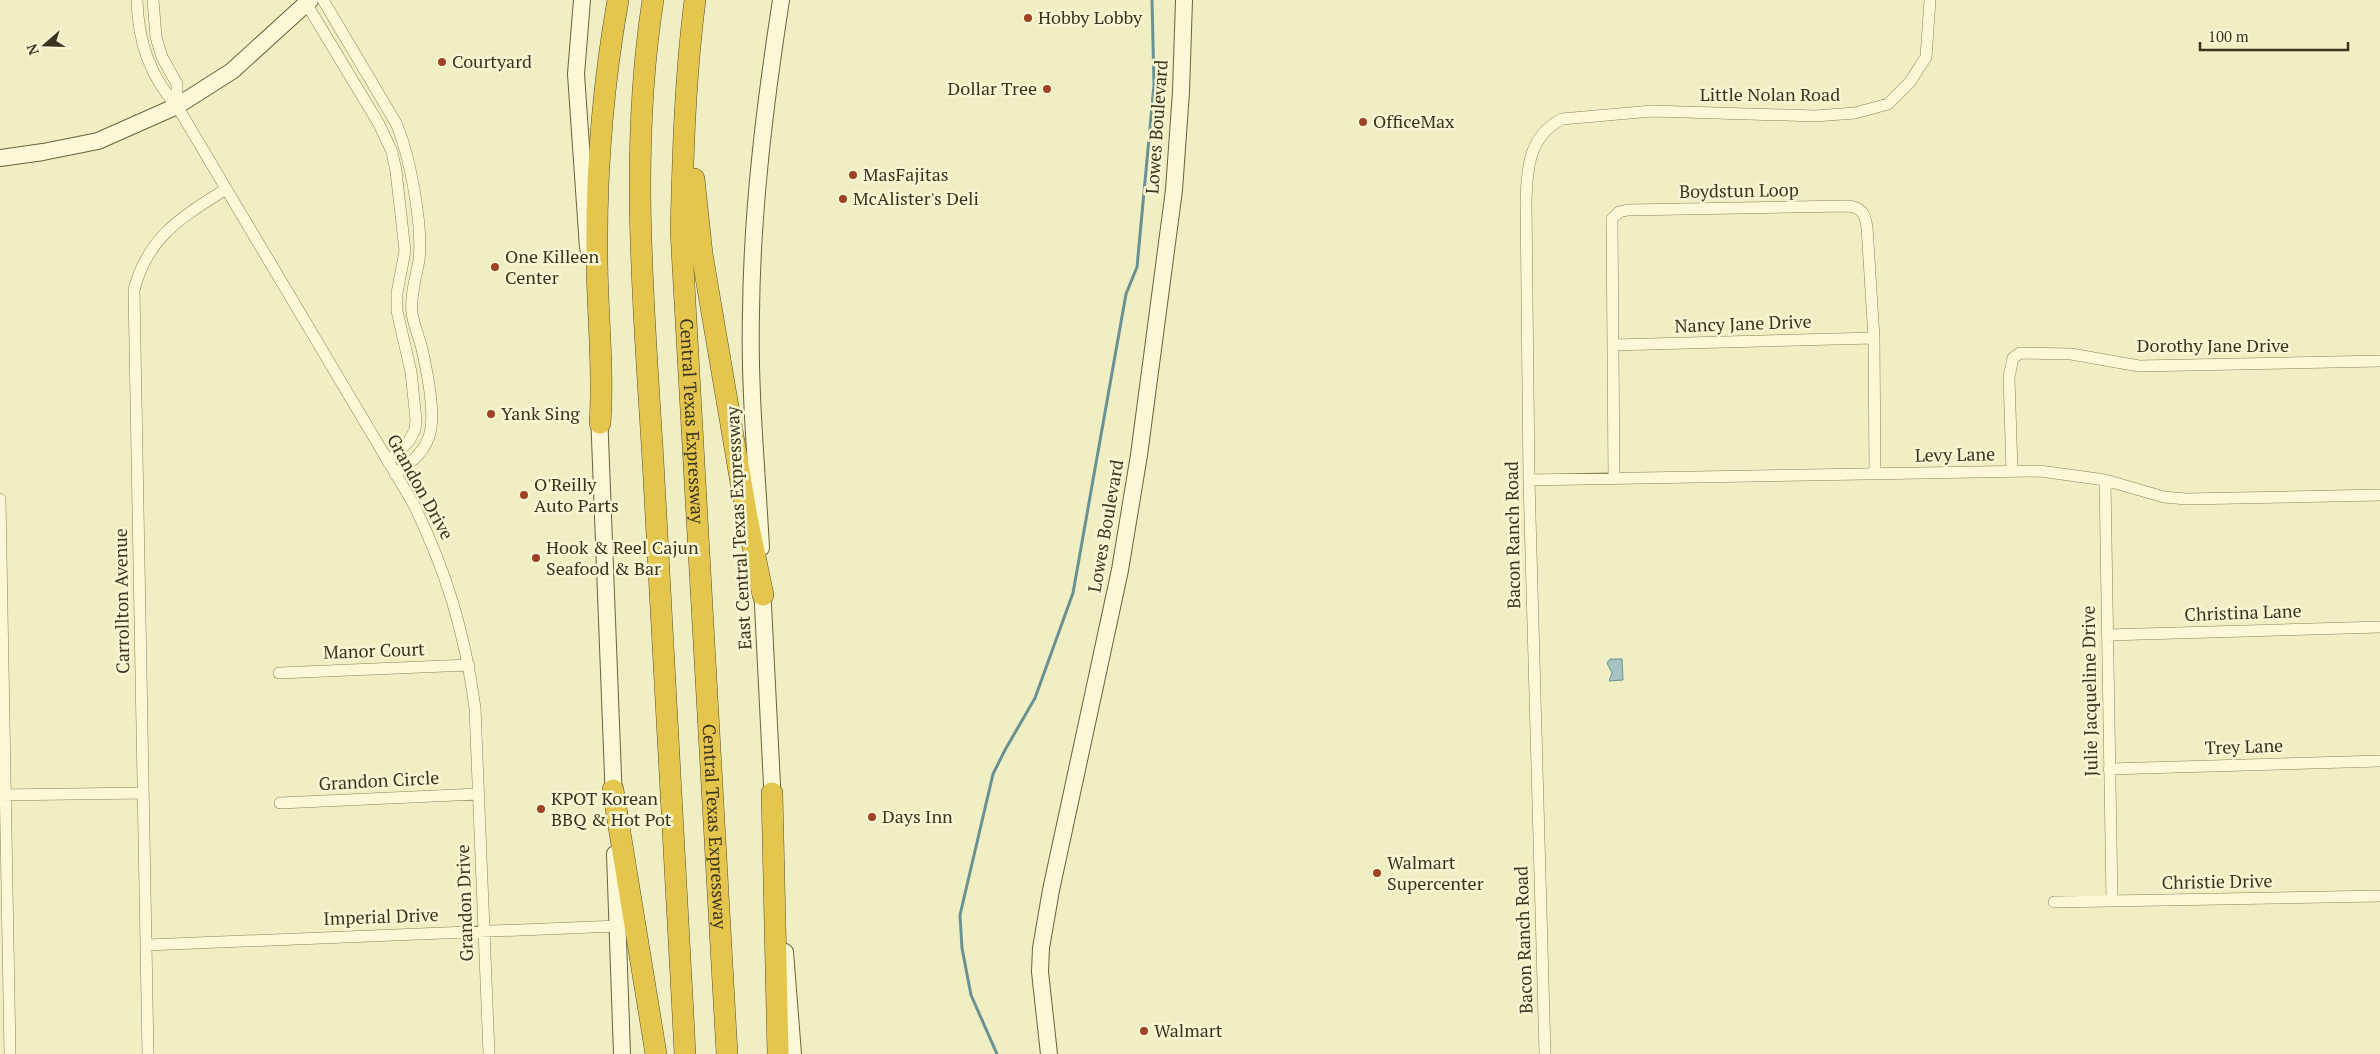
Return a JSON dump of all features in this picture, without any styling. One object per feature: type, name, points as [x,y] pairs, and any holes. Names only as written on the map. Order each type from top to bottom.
[{"type":"highway","points":[[600,423],[603,382],[596,198],[606,73],[618,0]]},
{"type":"highway","points":[[653,0],[643,88],[640,189],[644,311],[685,1054]]},
{"type":"highway","name":"Central Texas Expressway","points":[[694,0],[689,44],[683,140],[681,231],[727,1054]]},
{"type":"highway","points":[[689,44],[694,186],[702,254],[747,518],[763,595]]},
{"type":"highway","points":[[613,790],[656,1054]]},
{"type":"highway","points":[[772,793],[778,1054]]},
{"type":"main road","points":[[582,0],[576,74],[577,108],[597,350],[622,1054]]},
{"type":"main road","name":"East Central Texas Expressway","points":[[781,0],[765,107],[753,230],[751,368],[772,793],[793,1054]]},
{"type":"main road","name":"Lowes Boulevard","points":[[1049,1054],[1040,972],[1041,948],[1053,880],[1120,570],[1139,454],[1174,190],[1181,92],[1184,0]]},
{"type":"main road","points":[[0,158],[98,141],[177,106],[232,71],[308,2]]},
{"type":"street","name":"Grandon Drive","points":[[137,0],[140,39],[145,56],[162,90],[177,106],[413,502],[440,560],[458,619],[469,665],[475,708],[489,1054]]},
{"type":"street","points":[[153,0],[156,37],[162,57],[177,84],[177,106]]},
{"type":"street","points":[[323,0],[396,123],[405,144],[410,169],[417,222],[419,260],[412,294],[412,313],[420,342],[430,403],[431,429],[427,443],[418,456],[395,474]]},
{"type":"street","name":"Little Nolan Road","points":[[1652,111],[1815,116],[1855,113],[1888,104],[1910,82],[1926,57],[1930,0]]},
{"type":"street","points":[[308,2],[383,131],[392,152],[396,171],[405,251],[397,293],[397,310],[406,346],[415,405],[415,430],[402,450],[388,462]]},
{"type":"street","points":[[337,54],[350,46]]},
{"type":"street","name":"Bacon Ranch Road","points":[[1545,1054],[1529,480],[1527,166],[1534,147],[1549,126],[1562,119],[1652,111]]},
{"type":"street","points":[[396,171],[410,169]]},
{"type":"street","name":"Carrollton Avenue","points":[[148,1054],[134,290],[145,259],[164,233],[226,189]]},
{"type":"street","name":"Boydstun Loop","points":[[1614,478],[1612,219],[1616,215],[1628,210],[1855,206],[1866,216],[1867,227],[1874,338],[1875,474]]},
{"type":"street","points":[[402,228],[417,222]]},
{"type":"street","name":"Nancy Jane Drive","points":[[1613,345],[1874,338]]},
{"type":"street","points":[[406,346],[420,342]]},
{"type":"street","name":"Dorothy Jane Drive","points":[[2012,471],[2008,377],[2013,358],[2020,353],[2070,354],[2139,366],[2380,361]]},
{"type":"street","points":[[415,405],[430,403]]},
{"type":"street","name":"Levy Lane","points":[[1529,480],[2040,471],[2105,480],[2164,496],[2186,498],[2380,495]]},
{"type":"street","name":"Julie Jacqueline Drive","points":[[2105,480],[2112,901]]},
{"type":"street","points":[[0,499],[2,795],[10,1054]]},
{"type":"street","name":"Christina Lane","points":[[2107,634],[2380,627]]},
{"type":"street","name":"Manor Court","points":[[279,672],[469,665]]},
{"type":"street","name":"Trey Lane","points":[[2109,769],[2380,761]]},
{"type":"street","points":[[2,795],[143,793]]},
{"type":"street","name":"Grandon Circle","points":[[280,803],[478,794]]},
{"type":"street","name":"Christie Drive","points":[[2054,902],[2380,896]]},
{"type":"street","name":"Imperial Drive","points":[[146,945],[618,926]]},
{"type":"water","points":[[1610,659],[1622,659],[1623,680],[1609,681],[1612,673],[1607,663]]},
{"type":"waterway","points":[[997,1054],[971,995],[962,948],[960,915],[993,774],[1035,698],[1073,593],[1126,294],[1137,267],[1154,85],[1152,0]]},
{"type":"place","name":"Hobby Lobby","points":[[1028,18]]},
{"type":"place","name":"Courtyard","points":[[442,62]]},
{"type":"place","name":"Dollar Tree","points":[[1047,89]]},
{"type":"place","name":"OfficeMax","points":[[1363,122]]},
{"type":"place","name":"MasFajitas","points":[[853,175]]},
{"type":"place","name":"McAlister's Deli","points":[[843,199]]},
{"type":"place","name":"One Killeen Center","points":[[495,267]]},
{"type":"place","name":"Yank Sing","points":[[491,414]]},
{"type":"place","name":"O'Reilly Auto Parts","points":[[524,495]]},
{"type":"place","name":"Hook & Reel Cajun Seafood & Bar","points":[[536,558]]},
{"type":"place","name":"KPOT Korean BBQ & Hot Pot","points":[[541,809]]},
{"type":"place","name":"Days Inn","points":[[872,817]]},
{"type":"place","name":"Walmart Supercenter","points":[[1377,873]]},
{"type":"place","name":"Walmart","points":[[1144,1031]]}]
